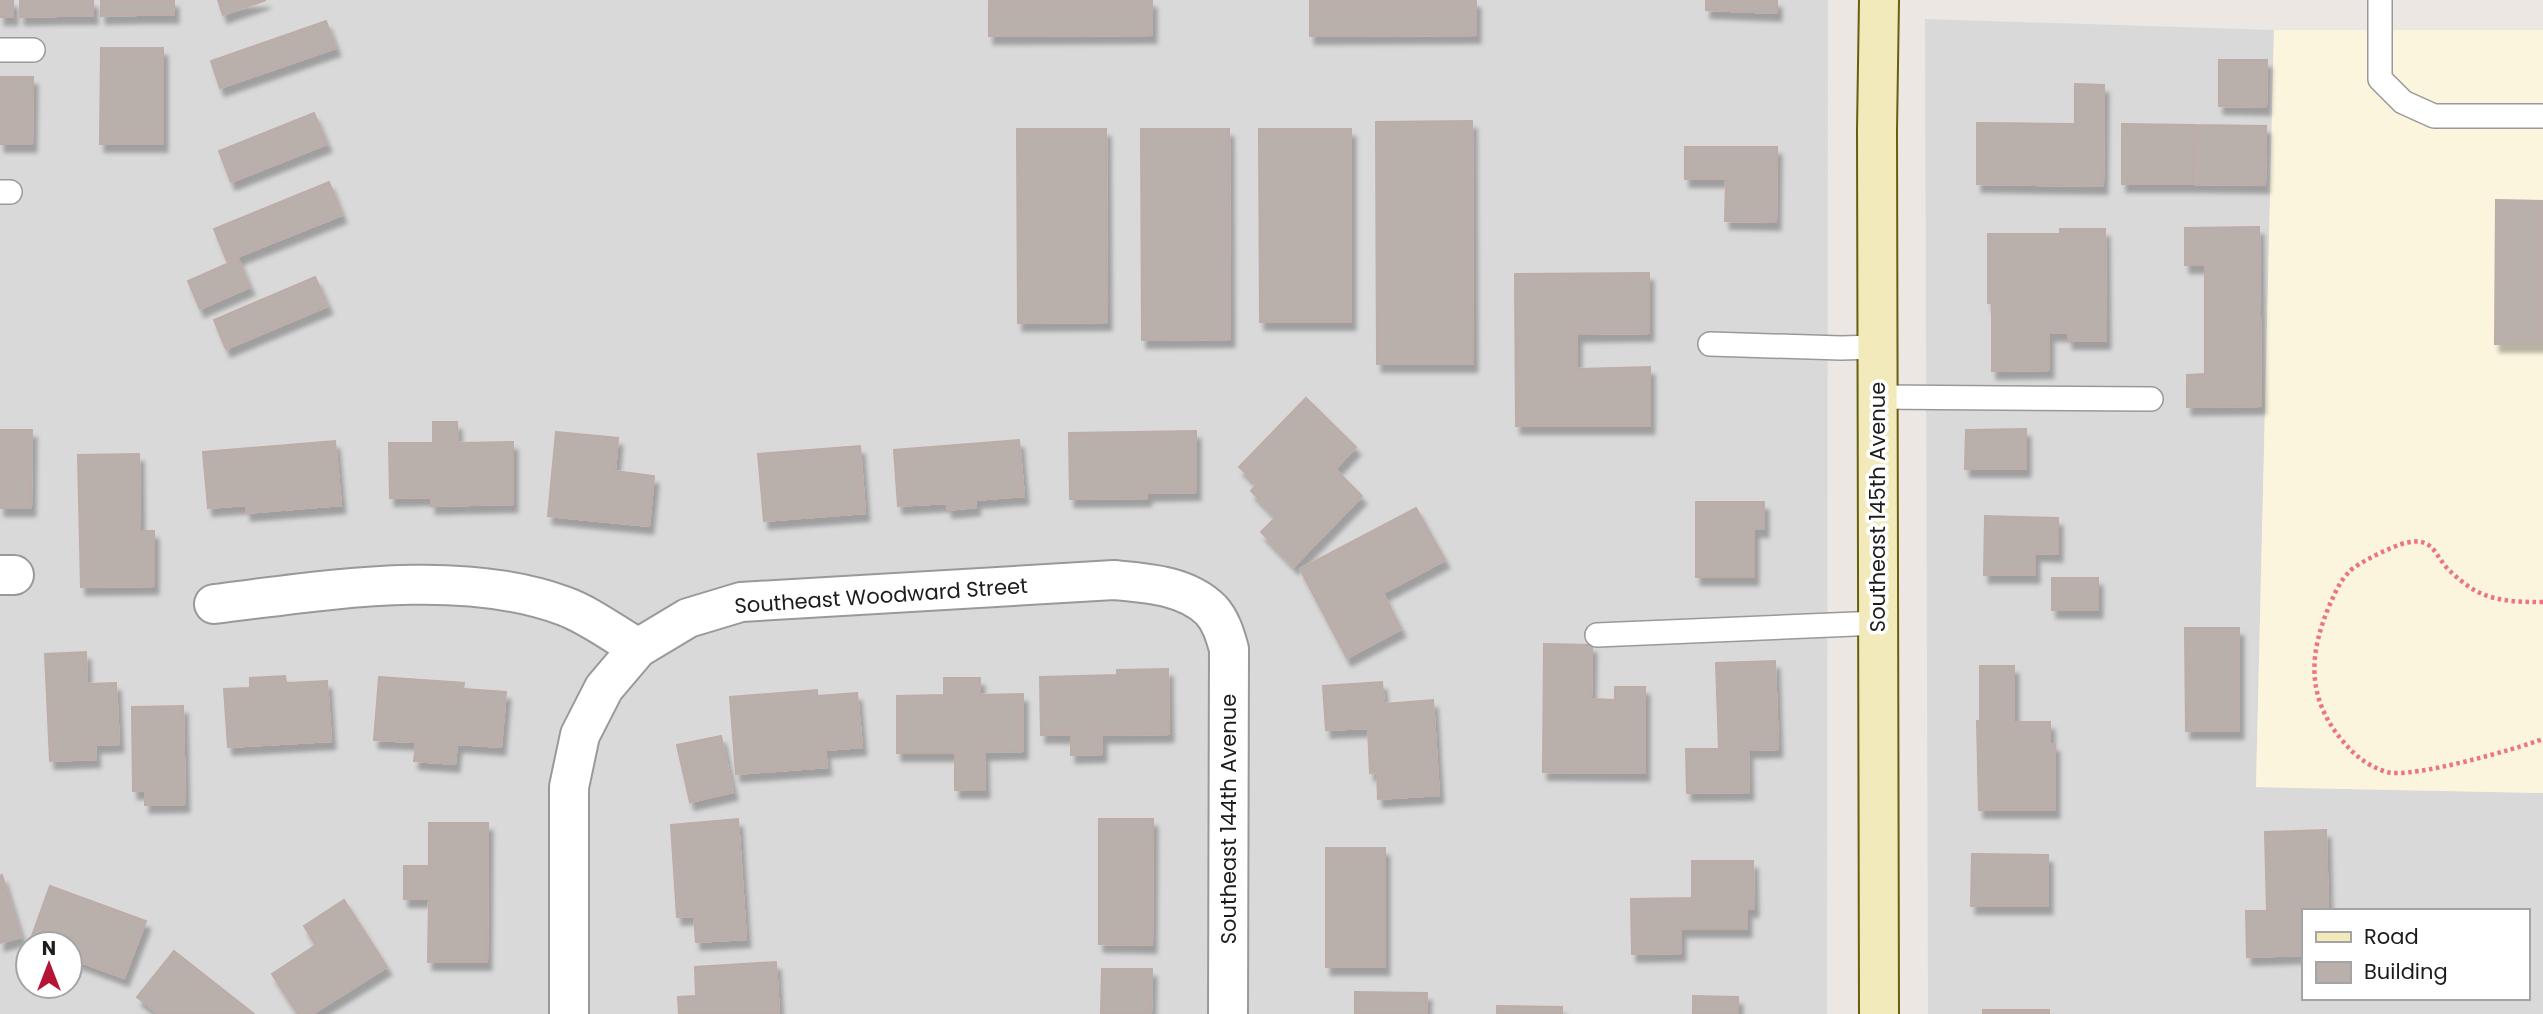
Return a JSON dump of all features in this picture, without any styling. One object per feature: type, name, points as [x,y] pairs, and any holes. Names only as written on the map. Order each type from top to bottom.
[{"type":"street","name":"Southeast 145th Avenue","points":[[1879,0],[1877,397],[1880,1014]]},
{"type":"street","name":"Southeast Woodward Street","points":[[569,1014],[569,787],[580,735],[604,688],[638,648],[688,618],[741,602],[1114,580],[1154,583],[1186,594],[1210,610],[1222,626]]},
{"type":"street","points":[[214,604],[311,592],[419,585],[483,587],[523,594],[565,606],[638,648]]},
{"type":"street","name":"Southeast 144th Avenue","points":[[1222,626],[1229,649],[1228,1014]]},
{"type":"lane","points":[[2380,0],[2380,79],[2403,102],[2434,116],[2543,116]]},
{"type":"lane","points":[[0,50],[33,50]]},
{"type":"lane","points":[[1710,344],[1842,348],[1878,346]]},
{"type":"lane","points":[[1877,397],[2151,399]]},
{"type":"lane","points":[[1597,635],[1878,622]]},
{"type":"path","points":[[2543,602],[2506,602],[2476,591],[2449,570],[2432,546],[2424,542],[2405,543],[2350,570],[2337,590],[2321,625],[2314,657],[2315,684],[2320,704],[2333,729],[2364,763],[2390,773],[2413,772],[2515,749],[2543,739]]},
{"type":"shaded area","points":[[0,0],[1828,0],[1827,1014],[0,1014]]},
{"type":"shaded area","points":[[1925,19],[2274,30],[2256,787],[2543,793],[2543,1014],[1928,1014]]},
{"type":"shaded area","points":[[2274,30],[2543,30],[2543,793],[2256,787]]},
{"type":"building","points":[[0,0],[13,0],[13,17],[0,17]]},
{"type":"building","points":[[20,0],[57,0],[57,16],[20,17]]},
{"type":"building","points":[[57,0],[93,0],[93,16],[57,16]]},
{"type":"building","points":[[101,0],[137,0],[137,15],[101,16]]},
{"type":"building","points":[[137,0],[174,0],[174,15],[137,15]]},
{"type":"building","points":[[218,0],[266,0],[223,15]]},
{"type":"building","points":[[989,0],[1152,0],[1152,35],[989,36]]},
{"type":"building","points":[[1310,0],[1476,0],[1476,35],[1310,36]]},
{"type":"building","points":[[1706,0],[1777,0],[1777,13],[1706,10]]},
{"type":"building","points":[[326,21],[336,48],[220,88],[211,61]]},
{"type":"building","points":[[101,48],[163,48],[163,144],[100,144]]},
{"type":"building","points":[[2219,60],[2267,60],[2266,107],[2219,106]]},
{"type":"building","points":[[0,77],[33,77],[32,144],[0,144]]},
{"type":"building","points":[[2075,84],[2104,85],[2103,186],[1977,184],[1977,123],[2075,124]]},
{"type":"building","points":[[314,113],[327,144],[231,182],[219,151]]},
{"type":"building","points":[[1472,121],[1473,364],[1377,364],[1376,122]]},
{"type":"building","points":[[2122,124],[2194,125],[2193,184],[2122,184]]},
{"type":"building","points":[[2194,125],[2266,126],[2265,185],[2193,184]]},
{"type":"building","points":[[1017,129],[1106,129],[1107,322],[1018,323]]},
{"type":"building","points":[[1141,129],[1229,129],[1230,339],[1142,340]]},
{"type":"building","points":[[1259,129],[1351,129],[1351,322],[1260,322]]},
{"type":"building","points":[[1685,147],[1777,147],[1776,222],[1725,221],[1726,179],[1685,179]]},
{"type":"building","points":[[329,182],[342,215],[227,261],[214,229]]},
{"type":"building","points":[[2496,200],[2543,201],[2543,344],[2495,344]]},
{"type":"building","points":[[2259,227],[2261,406],[2187,407],[2187,375],[2205,374],[2205,265],[2185,265],[2185,228]]},
{"type":"building","points":[[2060,229],[2105,229],[2106,341],[2068,341],[2068,333],[2049,333],[2049,370],[1992,371],[1988,234],[2060,234]]},
{"type":"building","points":[[238,259],[250,287],[200,309],[188,281]]},
{"type":"building","points":[[1649,273],[1649,333],[1577,334],[1577,369],[1650,367],[1650,426],[1516,426],[1515,274]]},
{"type":"building","points":[[315,277],[328,306],[226,349],[214,320]]},
{"type":"building","points":[[1306,398],[1356,447],[1335,469],[1362,496],[1294,566],[1261,532],[1276,517],[1251,491],[1257,484],[1239,467]]},
{"type":"building","points":[[433,422],[457,422],[458,443],[513,442],[513,504],[431,506],[431,497],[390,498],[389,443],[433,443]]},
{"type":"building","points":[[2026,429],[2026,469],[1965,469],[1966,430]]},
{"type":"building","points":[[0,430],[32,430],[31,508],[0,508]]},
{"type":"building","points":[[1196,431],[1196,492],[1147,493],[1147,498],[1070,499],[1069,433]]},
{"type":"building","points":[[556,432],[618,438],[615,471],[654,476],[649,526],[548,516]]},
{"type":"building","points":[[1019,440],[1024,496],[975,500],[976,507],[948,510],[947,503],[898,506],[894,450]]},
{"type":"building","points":[[335,441],[341,505],[246,513],[246,505],[208,508],[203,452]]},
{"type":"building","points":[[860,446],[865,513],[764,521],[758,454]]},
{"type":"building","points":[[139,454],[140,531],[154,531],[154,586],[81,587],[78,455]]},
{"type":"building","points":[[1696,502],[1764,502],[1764,529],[1754,529],[1754,577],[1696,577]]},
{"type":"building","points":[[1416,508],[1445,560],[1383,593],[1401,629],[1347,658],[1300,569]]},
{"type":"building","points":[[1985,516],[2058,518],[2058,554],[2035,553],[2035,575],[1984,575]]},
{"type":"building","points":[[2052,578],[2098,578],[2098,610],[2052,610]]},
{"type":"building","points":[[2185,628],[2239,628],[2239,731],[2186,731]]},
{"type":"building","points":[[1544,644],[1592,645],[1591,699],[1615,700],[1615,687],[1645,687],[1645,773],[1543,772]]},
{"type":"building","points":[[86,652],[87,684],[116,683],[119,744],[95,745],[96,759],[50,761],[45,654]]},
{"type":"building","points":[[1775,661],[1778,749],[1748,750],[1749,792],[1687,793],[1686,749],[1719,749],[1716,663]]},
{"type":"building","points":[[1980,666],[2014,666],[2014,722],[2050,722],[2050,744],[2055,744],[2055,810],[1979,810],[1977,721],[1980,721]]},
{"type":"building","points":[[1168,669],[1169,734],[1102,735],[1102,754],[1071,755],[1071,735],[1041,735],[1040,677],[1117,675],[1117,670]]},
{"type":"building","points":[[285,676],[286,683],[327,681],[331,741],[228,747],[224,689],[250,688],[250,678]]},
{"type":"building","points":[[379,677],[464,683],[463,689],[506,692],[501,747],[457,744],[455,764],[414,761],[416,742],[374,740]]},
{"type":"building","points":[[944,678],[980,678],[980,695],[1023,694],[1023,751],[984,752],[985,790],[955,790],[955,753],[897,753],[897,696],[944,695]]},
{"type":"building","points":[[1382,682],[1384,704],[1433,700],[1439,795],[1378,799],[1377,772],[1370,773],[1368,728],[1326,730],[1323,686]]},
{"type":"building","points":[[817,690],[817,696],[857,693],[862,747],[825,750],[827,767],[736,774],[730,697]]},
{"type":"building","points":[[183,706],[185,804],[145,805],[145,791],[133,791],[132,707]]},
{"type":"building","points":[[721,736],[733,792],[690,802],[677,745]]},
{"type":"building","points":[[738,819],[746,939],[696,942],[694,916],[677,917],[671,825]]},
{"type":"building","points":[[1099,819],[1153,819],[1152,945],[1099,944]]},
{"type":"building","points":[[429,823],[488,823],[487,962],[428,962],[429,899],[404,899],[404,866],[429,866]]},
{"type":"building","points":[[2326,830],[2328,909],[2302,909],[2302,955],[2247,957],[2246,911],[2267,911],[2265,832]]},
{"type":"building","points":[[1326,848],[1385,848],[1385,967],[1326,967]]},
{"type":"building","points":[[1972,854],[2048,855],[2048,906],[1971,906]]},
{"type":"building","points":[[1692,861],[1753,861],[1754,909],[1747,909],[1747,929],[1681,929],[1681,953],[1632,954],[1631,899],[1692,898]]},
{"type":"building","points":[[2,875],[19,930],[14,930],[14,939],[0,943]]},
{"type":"building","points":[[50,886],[146,921],[124,978],[84,963],[84,930],[34,930]]},
{"type":"building","points":[[344,900],[387,967],[312,1014],[298,1014],[272,974],[316,945],[304,926]]},
{"type":"building","points":[[174,951],[254,1014],[159,1014],[137,997]]},
{"type":"building","points":[[776,962],[779,1014],[679,1014],[678,997],[696,996],[695,967]]},
{"type":"building","points":[[1102,969],[1152,969],[1151,1014],[1101,1014]]},
{"type":"building","points":[[1355,992],[1427,993],[1426,1014],[1355,1014]]},
{"type":"building","points":[[1693,996],[1738,997],[1738,1014],[1693,1014]]},
{"type":"building","points":[[1497,1006],[1562,1007],[1562,1014],[1497,1014]]},
{"type":"building","points":[[1983,1010],[2049,1010],[2049,1014],[1983,1014]]}]
